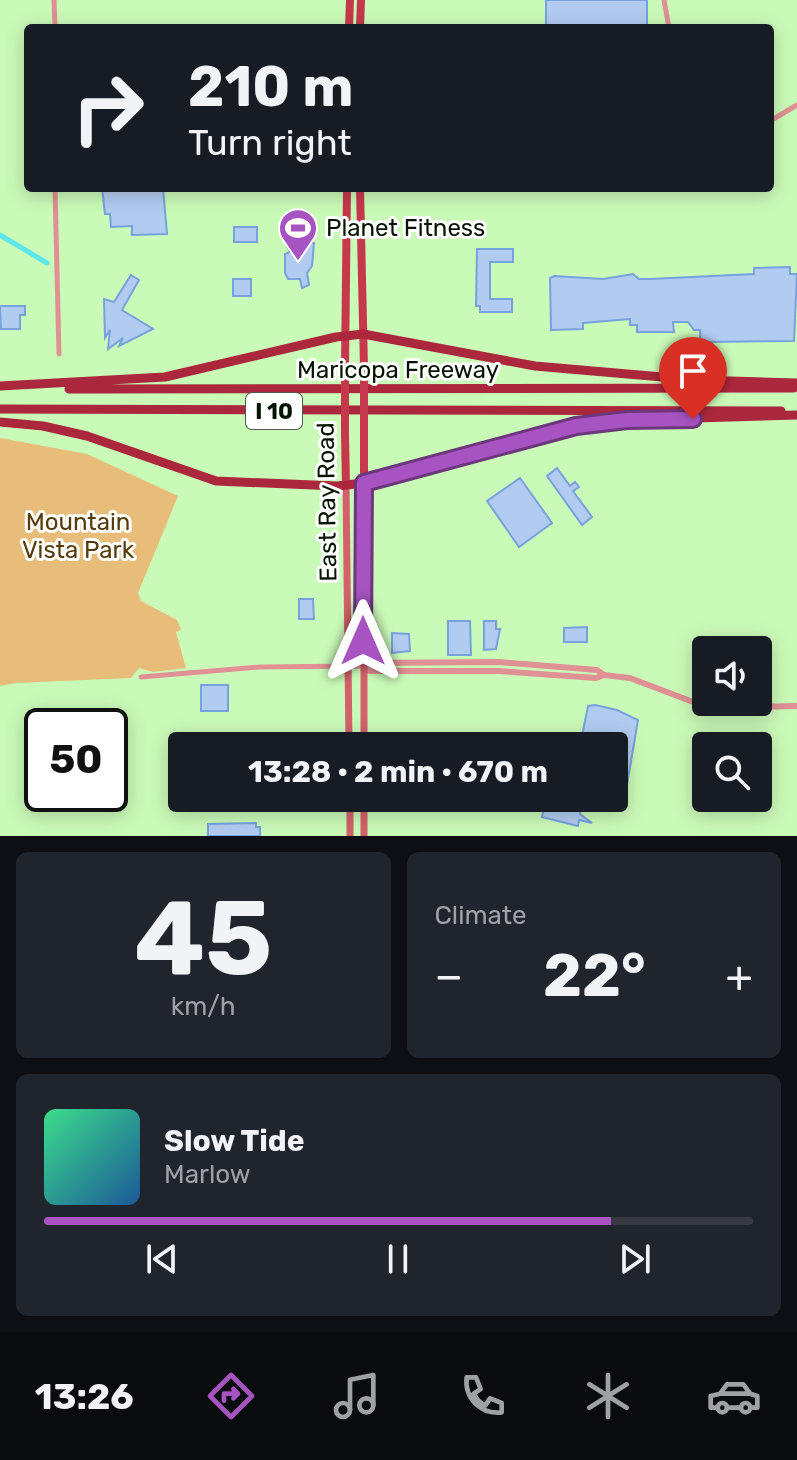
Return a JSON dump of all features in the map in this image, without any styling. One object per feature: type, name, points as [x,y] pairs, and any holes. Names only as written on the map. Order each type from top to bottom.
[{"type":"highway","points":[[0,387],[174,376],[363,334],[535,366],[797,385]]},
{"type":"highway","name":"Maricopa Freeway","points":[[0,387],[391,390],[797,385]]},
{"type":"highway","name":"Maricopa Freeway","points":[[0,409],[797,413]]},
{"type":"highway","points":[[0,422],[43,426],[87,436],[216,481],[346,486],[576,426],[627,420],[797,413]]},
{"type":"main road","points":[[349,24],[350,0]]},
{"type":"main road","points":[[360,24],[361,0]]},
{"type":"main road","name":"East Ray Road","points":[[347,192],[346,486],[363,732]]},
{"type":"main road","name":"East Ray Road","points":[[350,732],[364,483],[360,192]]},
{"type":"main road","points":[[350,812],[350,836]]},
{"type":"main road","points":[[364,812],[364,836]]},
{"type":"street","points":[[54,0],[55,24]]},
{"type":"street","points":[[664,0],[668,24]]},
{"type":"street","points":[[774,119],[797,105]]},
{"type":"street","points":[[55,192],[59,354]]},
{"type":"street","points":[[141,677],[260,667],[356,666],[370,671],[499,671],[596,678],[604,675],[630,678],[709,708],[797,706]]},
{"type":"green space","name":"Mountain Vista Park","points":[[0,438],[87,454],[178,496],[138,593],[141,601],[177,620],[181,630],[176,632],[186,668],[153,672],[139,668],[131,678],[0,686]]},
{"type":"building","points":[[546,0],[647,0],[647,24],[546,24]]},
{"type":"building","points":[[102,192],[163,192],[167,234],[132,235],[132,226],[111,227],[110,214],[105,214]]},
{"type":"building","points":[[234,227],[257,227],[257,242],[234,242]]},
{"type":"building","name":"Planet Fitness","points":[[314,243],[312,266],[307,273],[309,285],[302,288],[300,279],[288,279],[285,273],[285,254],[290,252],[287,246]]},
{"type":"building","points":[[477,249],[513,249],[513,262],[490,262],[490,299],[512,299],[512,312],[480,312],[480,306],[476,306]]},
{"type":"building","points":[[790,267],[790,274],[797,274],[794,341],[706,342],[706,352],[700,352],[700,330],[694,330],[688,322],[673,322],[674,332],[637,332],[637,325],[630,325],[630,319],[583,323],[583,329],[551,330],[550,278],[554,276],[603,279],[633,274],[639,279],[650,279],[754,274],[754,268]]},
{"type":"building","points":[[131,275],[139,280],[122,310],[153,329],[119,346],[123,338],[108,349],[110,330],[105,338],[104,299],[114,302]]},
{"type":"building","points":[[233,279],[251,279],[251,296],[233,296]]},
{"type":"building","points":[[0,306],[25,306],[25,315],[20,315],[20,329],[1,329]]},
{"type":"building","points":[[557,468],[570,486],[575,482],[579,487],[573,491],[592,517],[582,525],[547,476]]},
{"type":"building","points":[[520,478],[552,523],[519,547],[487,501]]},
{"type":"building","points":[[299,599],[313,599],[314,619],[299,619]]},
{"type":"building","points":[[448,621],[470,621],[471,655],[448,655]]},
{"type":"building","points":[[484,621],[496,621],[496,629],[500,629],[496,649],[484,650]]},
{"type":"building","points":[[587,627],[587,642],[564,642],[564,628]]},
{"type":"building","points":[[392,633],[409,634],[410,651],[392,653]]},
{"type":"building","points":[[201,685],[228,685],[228,711],[201,711]]},
{"type":"building","points":[[588,706],[617,710],[638,720],[628,779],[628,732],[583,732]]},
{"type":"building","points":[[543,812],[580,812],[592,823],[579,820],[578,826],[542,817]]},
{"type":"building","points":[[256,823],[256,827],[260,827],[260,836],[208,836],[208,824]]},
{"type":"waterway","points":[[0,235],[47,263]]},
{"type":"place","name":"Planet Fitness","points":[[298,262]]},
{"type":"route","points":[[363,641],[364,483],[576,426],[627,420],[693,419]]}]
